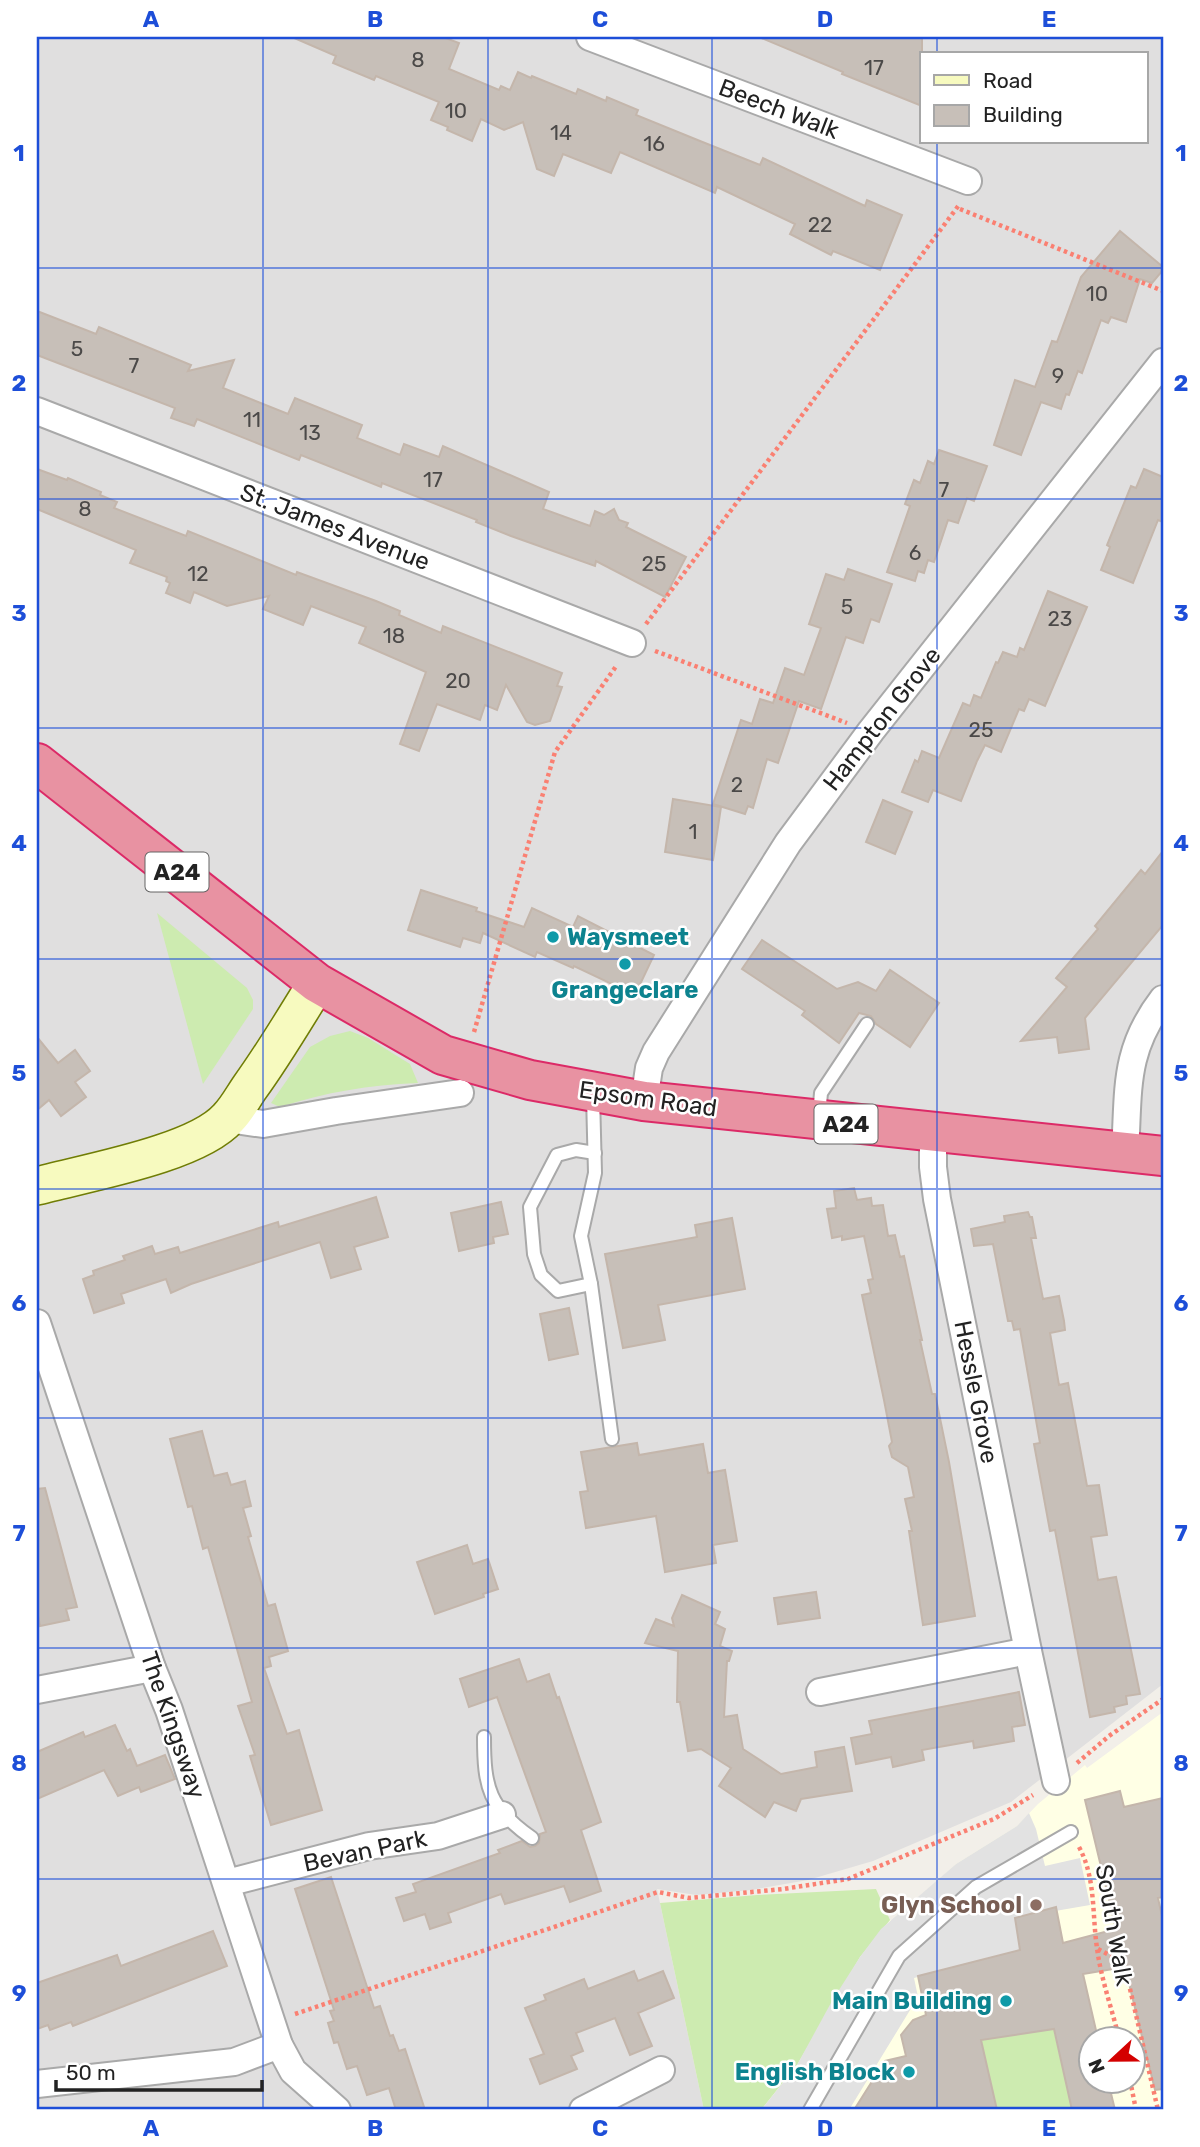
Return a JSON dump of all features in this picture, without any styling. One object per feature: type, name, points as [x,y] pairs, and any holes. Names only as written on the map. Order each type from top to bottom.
[{"type":"highway","name":"A24","points":[[37,763],[317,983]]},
{"type":"highway","name":"Epsom Road","points":[[317,983],[443,1055],[463,1078],[530,1080],[644,1101],[1163,1156]]},
{"type":"street","name":"Beech Walk","points":[[590,37],[968,181]]},
{"type":"street","name":"Hampton Grove","points":[[644,1101],[649,1068],[656,1052],[788,843],[871,731],[1163,362]]},
{"type":"street","name":"St. James Avenue","points":[[37,411],[632,643]]},
{"type":"street","points":[[37,1186],[186,1145],[209,1133],[228,1119],[264,1068],[317,983]]},
{"type":"street","points":[[1125,1151],[1131,1060],[1139,1035],[1163,999]]},
{"type":"street","name":"Epsom Road","points":[[228,1119],[263,1124],[463,1078]]},
{"type":"street","name":"Hessle Grove","points":[[933,1133],[937,1199],[1056,1781]]},
{"type":"street","name":"The Kingsway","points":[[37,1322],[227,1883],[275,2034],[293,2070],[337,2110]]},
{"type":"street","points":[[820,1692],[1028,1651]]},
{"type":"street","points":[[37,1690],[152,1668]]},
{"type":"street","name":"Bevan Park","points":[[227,1883],[369,1846],[438,1836],[502,1815]]},
{"type":"street","points":[[37,2084],[234,2062],[275,2034]]},
{"type":"street","points":[[583,2110],[661,2070]]},
{"type":"lane","points":[[818,1121],[821,1093],[867,1024]]},
{"type":"lane","points":[[593,1092],[596,1173],[581,1236],[591,1284],[612,1439]]},
{"type":"lane","points":[[591,1284],[558,1291],[541,1275],[534,1254],[530,1207],[557,1155],[576,1150],[595,1153]]},
{"type":"lane","points":[[484,1737],[486,1777],[502,1815],[532,1838]]},
{"type":"lane","points":[[810,2110],[899,1956],[976,1887],[1071,1832]]},
{"type":"path","points":[[463,1078],[555,752],[632,643],[958,208],[968,181]]},
{"type":"path","points":[[958,208],[1163,291]]},
{"type":"path","points":[[632,643],[871,731]]},
{"type":"path","points":[[275,2034],[658,1892],[689,1898],[783,1889],[848,1879],[994,1819],[1056,1781],[1109,1736],[1163,1699]]},
{"type":"path","name":"South Walk","points":[[1071,1832],[1087,1862],[1096,1921],[1097,1948],[1115,2024]]},
{"type":"path","points":[[1097,1948],[1124,1963],[1158,2110]]},
{"type":"shaded area","points":[[37,37],[1163,37],[1163,1684],[1011,1802],[873,1861],[808,1880],[751,1890],[696,1895],[657,1889],[704,2110],[37,2110]]},
{"type":"shaded area","name":"Glyn School","points":[[1163,1712],[1163,2110],[761,2110],[890,1920],[956,1864],[1017,1826],[1038,1804],[1085,1765],[1087,1768]]},
{"type":"shaded area","points":[[1029,1813],[1045,1866],[1080,1858],[1090,1905],[1015,1918],[1020,1950],[914,1978],[918,1997],[849,2110],[761,2110],[797,2065],[832,2001],[881,1929],[956,1864],[1017,1826]]},
{"type":"green space","points":[[157,913],[247,988],[253,1000],[253,1009],[203,1084]]},
{"type":"green space","points":[[350,1031],[368,1038],[410,1064],[418,1083],[348,1090],[280,1107],[271,1103],[310,1047],[330,1036]]},
{"type":"green space","points":[[876,1889],[890,1920],[860,1957],[797,2065],[761,2110],[704,2110],[660,1903]]},
{"type":"green space","points":[[1051,2018],[1072,2110],[997,2110],[979,2033]]},
{"type":"building","points":[[292,37],[443,37],[459,43],[449,69],[499,90],[501,86],[510,90],[518,72],[576,94],[578,89],[606,101],[607,97],[638,110],[636,115],[760,165],[763,158],[865,206],[867,200],[902,215],[880,270],[833,251],[831,255],[790,234],[795,224],[717,187],[715,193],[620,152],[611,173],[563,154],[554,176],[537,169],[523,122],[504,130],[481,119],[472,141],[431,120],[439,102],[376,76],[374,80],[333,63],[336,56]]},
{"type":"building","points":[[759,37],[922,37],[920,105],[842,74],[843,72]]},
{"type":"building","points":[[1120,231],[1163,267],[1163,270],[1152,283],[1140,279],[1126,322],[1111,317],[1108,323],[1101,320],[1082,373],[1078,371],[1061,409],[1041,402],[1021,455],[994,445],[1015,380],[1035,387],[1052,341],[1057,342],[1081,277]]},
{"type":"building","points":[[37,311],[96,334],[99,327],[191,365],[188,371],[234,360],[223,388],[288,414],[295,398],[362,425],[357,438],[400,455],[404,444],[439,457],[443,446],[549,492],[543,509],[590,526],[595,511],[604,515],[614,509],[619,520],[628,523],[626,527],[686,557],[665,597],[596,561],[595,566],[511,536],[382,483],[381,487],[301,455],[299,460],[197,419],[194,426],[171,418],[175,408],[37,355]]},
{"type":"building","points":[[939,450],[987,466],[974,501],[967,498],[958,523],[948,520],[934,562],[928,560],[924,573],[918,571],[915,581],[887,572],[910,506],[905,504],[914,480],[920,483],[928,461],[934,464]]},
{"type":"building","points":[[37,469],[101,492],[100,495],[117,502],[114,508],[186,536],[188,531],[296,575],[297,572],[376,601],[400,611],[399,615],[441,633],[443,626],[562,673],[557,686],[562,687],[550,721],[535,725],[527,722],[506,685],[497,710],[485,705],[480,720],[437,704],[419,751],[400,744],[426,672],[359,643],[366,627],[311,606],[303,625],[263,609],[269,596],[227,606],[194,592],[190,603],[166,593],[170,583],[166,581],[167,577],[130,563],[136,550],[37,509]]},
{"type":"building","points":[[1144,469],[1163,477],[1163,522],[1158,520],[1133,583],[1101,570],[1110,547],[1107,545],[1131,486],[1136,488]]},
{"type":"building","points":[[848,569],[892,584],[879,622],[871,619],[863,643],[846,637],[821,709],[799,701],[778,763],[767,759],[753,808],[748,806],[745,814],[713,804],[741,720],[752,724],[760,699],[773,703],[785,668],[804,675],[821,628],[809,624],[826,574],[844,580]]},
{"type":"building","points":[[1048,591],[1087,607],[1045,706],[1029,699],[1024,711],[1019,709],[1001,752],[985,745],[961,801],[933,790],[928,802],[902,792],[915,760],[918,762],[922,751],[939,758],[963,703],[970,706],[974,695],[981,698],[1003,652],[1017,657],[1020,648],[1024,650]]},
{"type":"building","points":[[673,799],[721,807],[713,860],[665,852]]},
{"type":"building","points":[[883,800],[912,812],[895,854],[866,842]]},
{"type":"building","points":[[1163,851],[1163,925],[1085,1018],[1089,1049],[1059,1053],[1057,1037],[1021,1041],[1067,987],[1056,978],[1098,929],[1095,926],[1141,870],[1145,874]]},
{"type":"building","points":[[421,890],[524,927],[532,908],[573,927],[578,916],[654,955],[635,995],[574,966],[573,968],[537,952],[535,957],[483,933],[480,943],[463,938],[460,947],[408,930]]},
{"type":"building","points":[[762,940],[837,989],[858,982],[876,991],[890,970],[939,1003],[910,1047],[876,1024],[871,1016],[859,1013],[839,1043],[802,1015],[805,1011],[742,969]]},
{"type":"building","points":[[37,1037],[58,1063],[75,1050],[90,1071],[75,1082],[86,1097],[61,1116],[49,1100],[37,1110]]},
{"type":"building","points":[[854,1188],[857,1200],[871,1198],[872,1206],[883,1205],[888,1236],[895,1235],[900,1257],[904,1256],[920,1340],[932,1394],[935,1394],[949,1462],[975,1616],[923,1625],[909,1531],[912,1531],[905,1499],[914,1497],[908,1467],[892,1457],[889,1446],[892,1442],[862,1295],[871,1293],[868,1280],[873,1279],[864,1236],[842,1240],[842,1236],[832,1238],[827,1209],[836,1208],[834,1191]]},
{"type":"building","points":[[376,1197],[388,1237],[354,1247],[361,1269],[331,1278],[320,1242],[171,1293],[166,1279],[121,1294],[124,1303],[94,1313],[83,1279],[94,1275],[93,1271],[125,1260],[123,1256],[152,1246],[155,1254],[178,1247],[180,1253],[278,1222],[279,1227]]},
{"type":"building","points":[[501,1202],[508,1234],[493,1237],[494,1243],[459,1251],[451,1213]]},
{"type":"building","points":[[1028,1212],[1032,1217],[1036,1238],[1031,1238],[1043,1299],[1059,1296],[1064,1321],[1065,1330],[1050,1333],[1059,1385],[1068,1383],[1087,1486],[1099,1485],[1107,1535],[1091,1537],[1098,1580],[1116,1577],[1140,1694],[1126,1696],[1127,1704],[1114,1707],[1115,1712],[1090,1717],[1055,1530],[1050,1531],[1034,1444],[1040,1443],[1020,1329],[1014,1330],[1012,1321],[1008,1321],[993,1244],[974,1246],[971,1229],[1005,1222],[1004,1216]]},
{"type":"building","points":[[732,1218],[745,1289],[658,1305],[665,1340],[623,1348],[605,1254],[697,1237],[695,1225]]},
{"type":"building","points":[[569,1308],[578,1354],[549,1360],[540,1314]]},
{"type":"building","points":[[202,1431],[214,1476],[227,1473],[231,1485],[245,1481],[251,1506],[243,1508],[251,1536],[248,1537],[268,1606],[275,1604],[288,1651],[269,1657],[271,1666],[264,1668],[287,1734],[299,1730],[322,1810],[271,1825],[250,1756],[255,1755],[238,1706],[252,1702],[208,1547],[203,1549],[192,1506],[188,1507],[170,1439]]},
{"type":"building","points":[[637,1443],[639,1455],[703,1444],[708,1473],[725,1470],[737,1541],[713,1545],[716,1563],[665,1572],[656,1516],[586,1528],[580,1492],[588,1491],[581,1452]]},
{"type":"building","points":[[45,1488],[77,1607],[66,1609],[69,1620],[40,1626],[37,1610],[37,1489]]},
{"type":"building","points":[[467,1545],[473,1564],[488,1559],[498,1589],[483,1594],[484,1597],[435,1614],[417,1562]]},
{"type":"building","points":[[816,1592],[820,1618],[778,1624],[774,1598]]},
{"type":"building","points":[[682,1595],[720,1612],[715,1624],[725,1629],[720,1646],[732,1651],[727,1661],[724,1717],[737,1715],[743,1749],[781,1774],[817,1767],[815,1752],[844,1747],[852,1791],[801,1799],[796,1811],[774,1802],[765,1817],[719,1786],[731,1768],[701,1749],[688,1751],[680,1702],[677,1702],[678,1651],[645,1643],[656,1619],[674,1626],[672,1618]]},
{"type":"building","points":[[519,1659],[527,1682],[549,1674],[557,1698],[559,1697],[601,1822],[581,1830],[601,1891],[570,1902],[564,1886],[505,1904],[501,1894],[448,1913],[451,1922],[430,1929],[425,1914],[404,1921],[396,1898],[416,1892],[413,1884],[500,1853],[498,1850],[522,1841],[530,1847],[535,1846],[539,1843],[540,1834],[546,1832],[497,1697],[469,1707],[460,1679]]},
{"type":"building","points":[[1019,1692],[1025,1725],[1012,1727],[1014,1741],[974,1748],[973,1741],[922,1750],[924,1760],[893,1767],[891,1757],[856,1764],[851,1738],[872,1734],[869,1721]]},
{"type":"building","points":[[115,1725],[137,1766],[165,1755],[175,1779],[141,1792],[139,1787],[118,1796],[104,1770],[37,1799],[37,1752],[83,1732],[85,1737]]},
{"type":"building","points":[[1120,1791],[1124,1807],[1163,1798],[1163,1897],[1158,1898],[1163,1921],[1163,2089],[1155,2090],[1148,2061],[1148,2024],[1139,2024],[1125,1967],[1083,1974],[1095,2024],[1078,2024],[1078,2094],[1111,2094],[1115,2110],[1072,2110],[1054,2029],[981,2040],[997,2110],[854,2110],[885,2061],[906,2056],[901,2035],[913,2020],[926,2015],[918,1976],[1020,1950],[1015,1918],[1056,1907],[1063,1943],[1116,1929],[1085,1800]]},
{"type":"building","points":[[331,1877],[374,2008],[380,2006],[390,2036],[393,2035],[399,2051],[405,2049],[425,2110],[396,2110],[389,2088],[367,2095],[357,2066],[347,2069],[338,2042],[334,2043],[328,2023],[334,2021],[330,2011],[334,2010],[295,1889]]},
{"type":"building","points":[[213,1931],[227,1966],[73,2026],[71,2022],[50,2030],[48,2025],[37,2029],[37,1983],[117,1955],[121,1966]]},
{"type":"building","points":[[634,1971],[638,1981],[663,1971],[674,1998],[638,2013],[652,2046],[630,2055],[615,2018],[576,2033],[583,2051],[571,2056],[577,2069],[540,2084],[530,2059],[544,2054],[525,2008],[546,2000],[544,1995],[584,1979],[588,1989]]},
{"type":"place","name":"Waysmeet","points":[[553,937]]},
{"type":"place","name":"Grangeclare","points":[[625,964]]},
{"type":"place","name":"Glyn School","points":[[1036,1905]]},
{"type":"place","name":"Main Building","points":[[1006,2001]]},
{"type":"place","name":"English Block","points":[[909,2072]]}]
